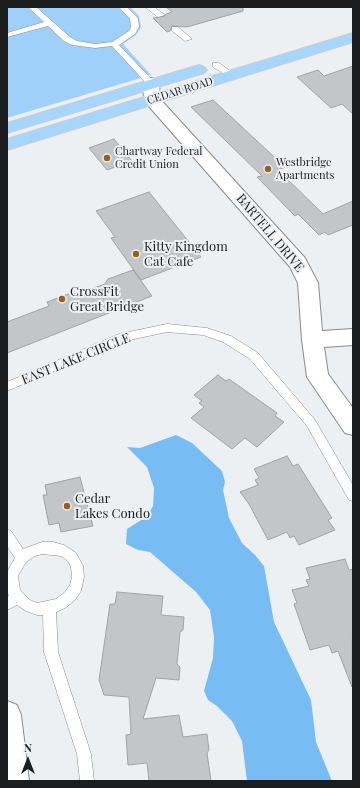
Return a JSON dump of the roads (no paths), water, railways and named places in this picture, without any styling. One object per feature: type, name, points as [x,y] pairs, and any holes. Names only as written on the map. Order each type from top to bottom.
[{"type":"main road","name":"CEDAR ROAD","points":[[7,128],[151,92],[232,75],[353,37]]},
{"type":"main road","name":"CEDAR ROAD","points":[[7,145],[151,92],[216,65],[260,51]]},
{"type":"street","name":"BARTELL DRIVE","points":[[151,92],[298,263],[308,283],[312,340],[318,377],[353,426]]},
{"type":"street","points":[[312,340],[353,337]]},
{"type":"street","points":[[7,715],[14,759],[14,781]]},
{"type":"lane","points":[[32,7],[67,39],[75,43],[95,46],[114,44],[128,36],[135,27],[134,18],[123,7]]},
{"type":"lane","points":[[149,7],[161,16]]},
{"type":"lane","points":[[7,36],[49,23]]},
{"type":"lane","points":[[175,29],[188,39]]},
{"type":"lane","points":[[114,44],[151,92]]},
{"type":"lane","points":[[216,65],[232,75]]},
{"type":"lane","name":"EAST LAKE CIRCLE","points":[[7,387],[123,337],[168,328],[203,331],[227,338],[254,356],[311,423],[353,496]]},
{"type":"lane","points":[[7,535],[22,558]]},
{"type":"lane","points":[[42,548],[53,548],[64,551],[72,557],[77,566],[78,576],[76,587],[69,597],[60,604],[49,608],[37,609],[13,601],[10,577],[22,558],[31,551],[42,548]]},
{"type":"lane","points":[[49,608],[51,652],[84,754],[87,781]]},
{"type":"place","name":"Chartway Federal Credit Union","points":[[107,158]]},
{"type":"place","name":"Westbridge Apartments","points":[[268,169]]},
{"type":"place","name":"Kitty Kingdom Cat Cafe","points":[[136,254]]},
{"type":"place","name":"CrossFit Great Bridge","points":[[62,299]]},
{"type":"place","name":"Cedar Lakes Condo","points":[[67,506]]}]
